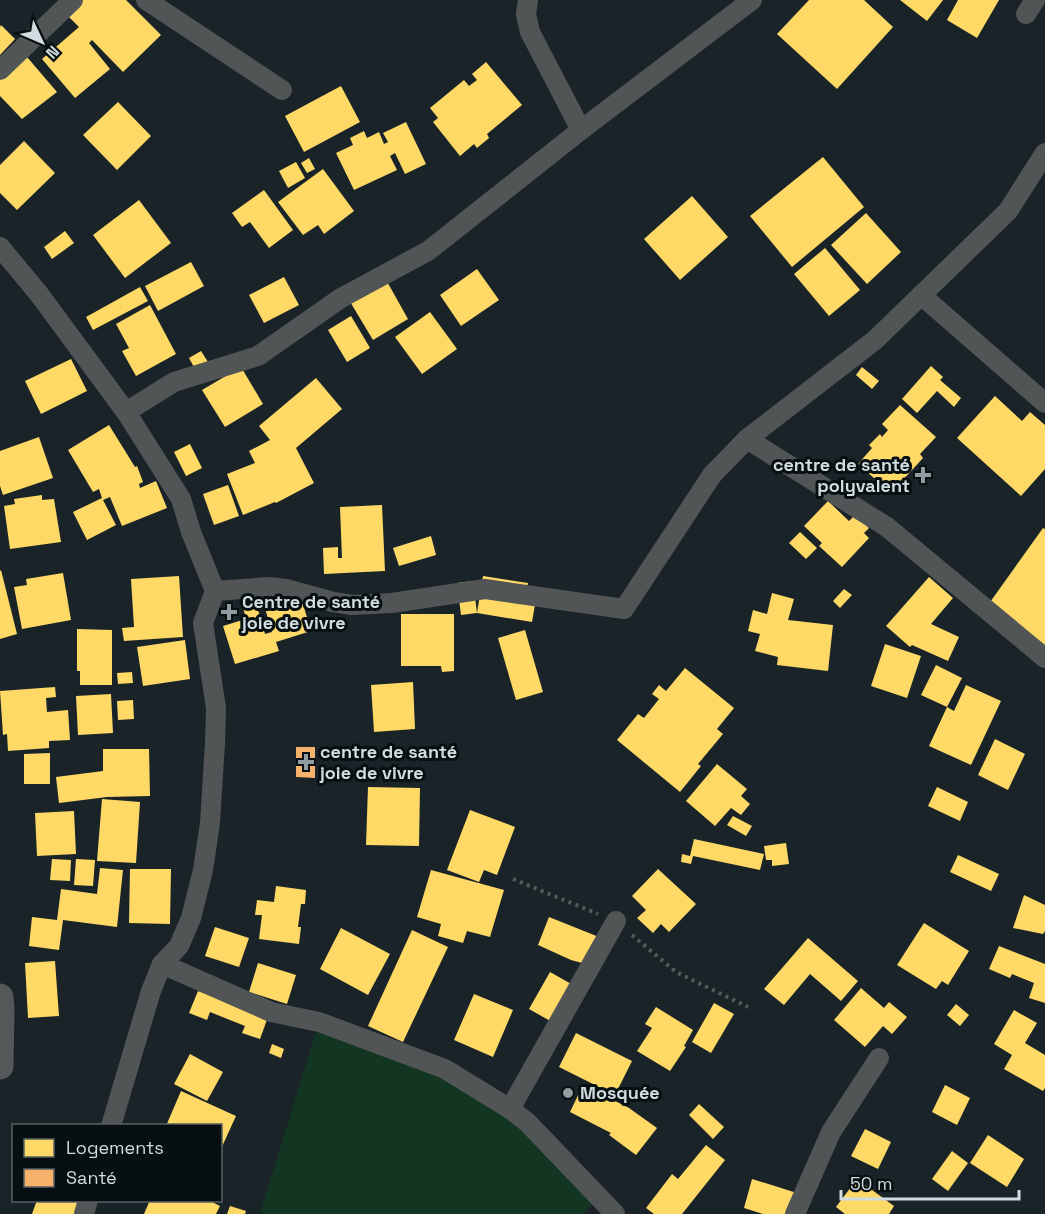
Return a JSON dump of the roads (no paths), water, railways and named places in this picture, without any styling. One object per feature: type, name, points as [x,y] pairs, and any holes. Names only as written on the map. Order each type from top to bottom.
[{"type":"main road","points":[[0,997],[2,1010],[0,1066]]},
{"type":"street","points":[[0,70],[73,0]]},
{"type":"street","points":[[146,0],[282,90]]},
{"type":"street","points":[[528,0],[526,14],[530,32],[581,130]]},
{"type":"street","points":[[126,412],[174,382],[258,356],[341,298],[428,250],[752,0]]},
{"type":"street","points":[[215,591],[268,587],[286,589],[352,605],[392,603],[485,589],[624,609],[712,475],[747,440],[875,340],[1008,211],[1045,153]]},
{"type":"street","points":[[1014,201],[1037,182],[1045,186]]},
{"type":"street","points":[[0,247],[39,294],[126,412],[181,499],[215,591],[203,623],[216,708],[210,823],[203,870],[191,918],[179,945],[162,964],[151,991],[111,1124]]},
{"type":"street","points":[[921,295],[1045,403]]},
{"type":"street","points":[[747,440],[887,527],[1045,658]]},
{"type":"street","points":[[510,1109],[616,921]]},
{"type":"street","points":[[162,964],[271,1012],[320,1022],[445,1069],[527,1122],[615,1214]]},
{"type":"street","points":[[795,1214],[831,1131],[879,1058]]},
{"type":"place","name":"centre de santé polyvalent","points":[[923,475]]},
{"type":"place","name":"Centre de santé joie de vivre","points":[[229,612]]},
{"type":"place","name":"centre de santé joie de vivre","points":[[306,762]]},
{"type":"place","name":"Mosquée","points":[[568,1093]]}]
